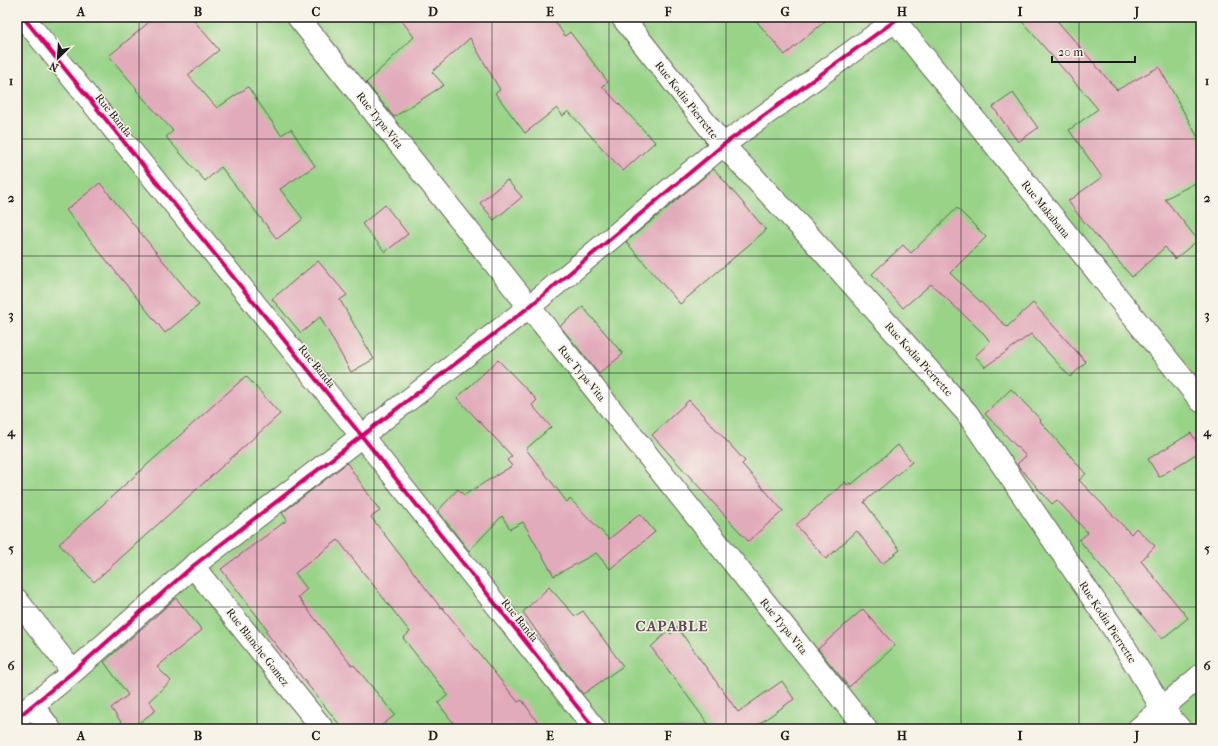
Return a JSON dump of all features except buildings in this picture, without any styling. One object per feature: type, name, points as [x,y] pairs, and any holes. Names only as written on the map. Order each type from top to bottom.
[{"type":"street","name":"Rue Banda","points":[[23,17],[361,435],[595,729]]},
{"type":"street","name":"Rue Typa-Vita","points":[[298,17],[866,729]]},
{"type":"street","name":"Rue Kodia Pierrette","points":[[622,17],[723,145],[811,238],[967,413],[1115,631],[1162,708],[1180,729]]},
{"type":"street","points":[[50,729],[25,712],[73,672],[193,566],[529,307],[723,145],[896,18]]},
{"type":"street","name":"Rue Makabana","points":[[896,18],[1201,400]]},
{"type":"street","name":"Rue Blanche Gomez","points":[[193,566],[323,729]]},
{"type":"street","points":[[17,600],[73,672]]},
{"type":"street","points":[[1138,729],[1201,675]]},
{"type":"green space","points":[[17,17],[1201,17],[1201,729],[17,729]]},
{"type":"cycle path","points":[[23,17],[361,435],[595,729]]},
{"type":"cycle path","points":[[17,718],[73,672],[193,566],[529,307],[723,145],[900,17]]},
{"type":"district","name":"CAPABLE","points":[[672,626]]}]
